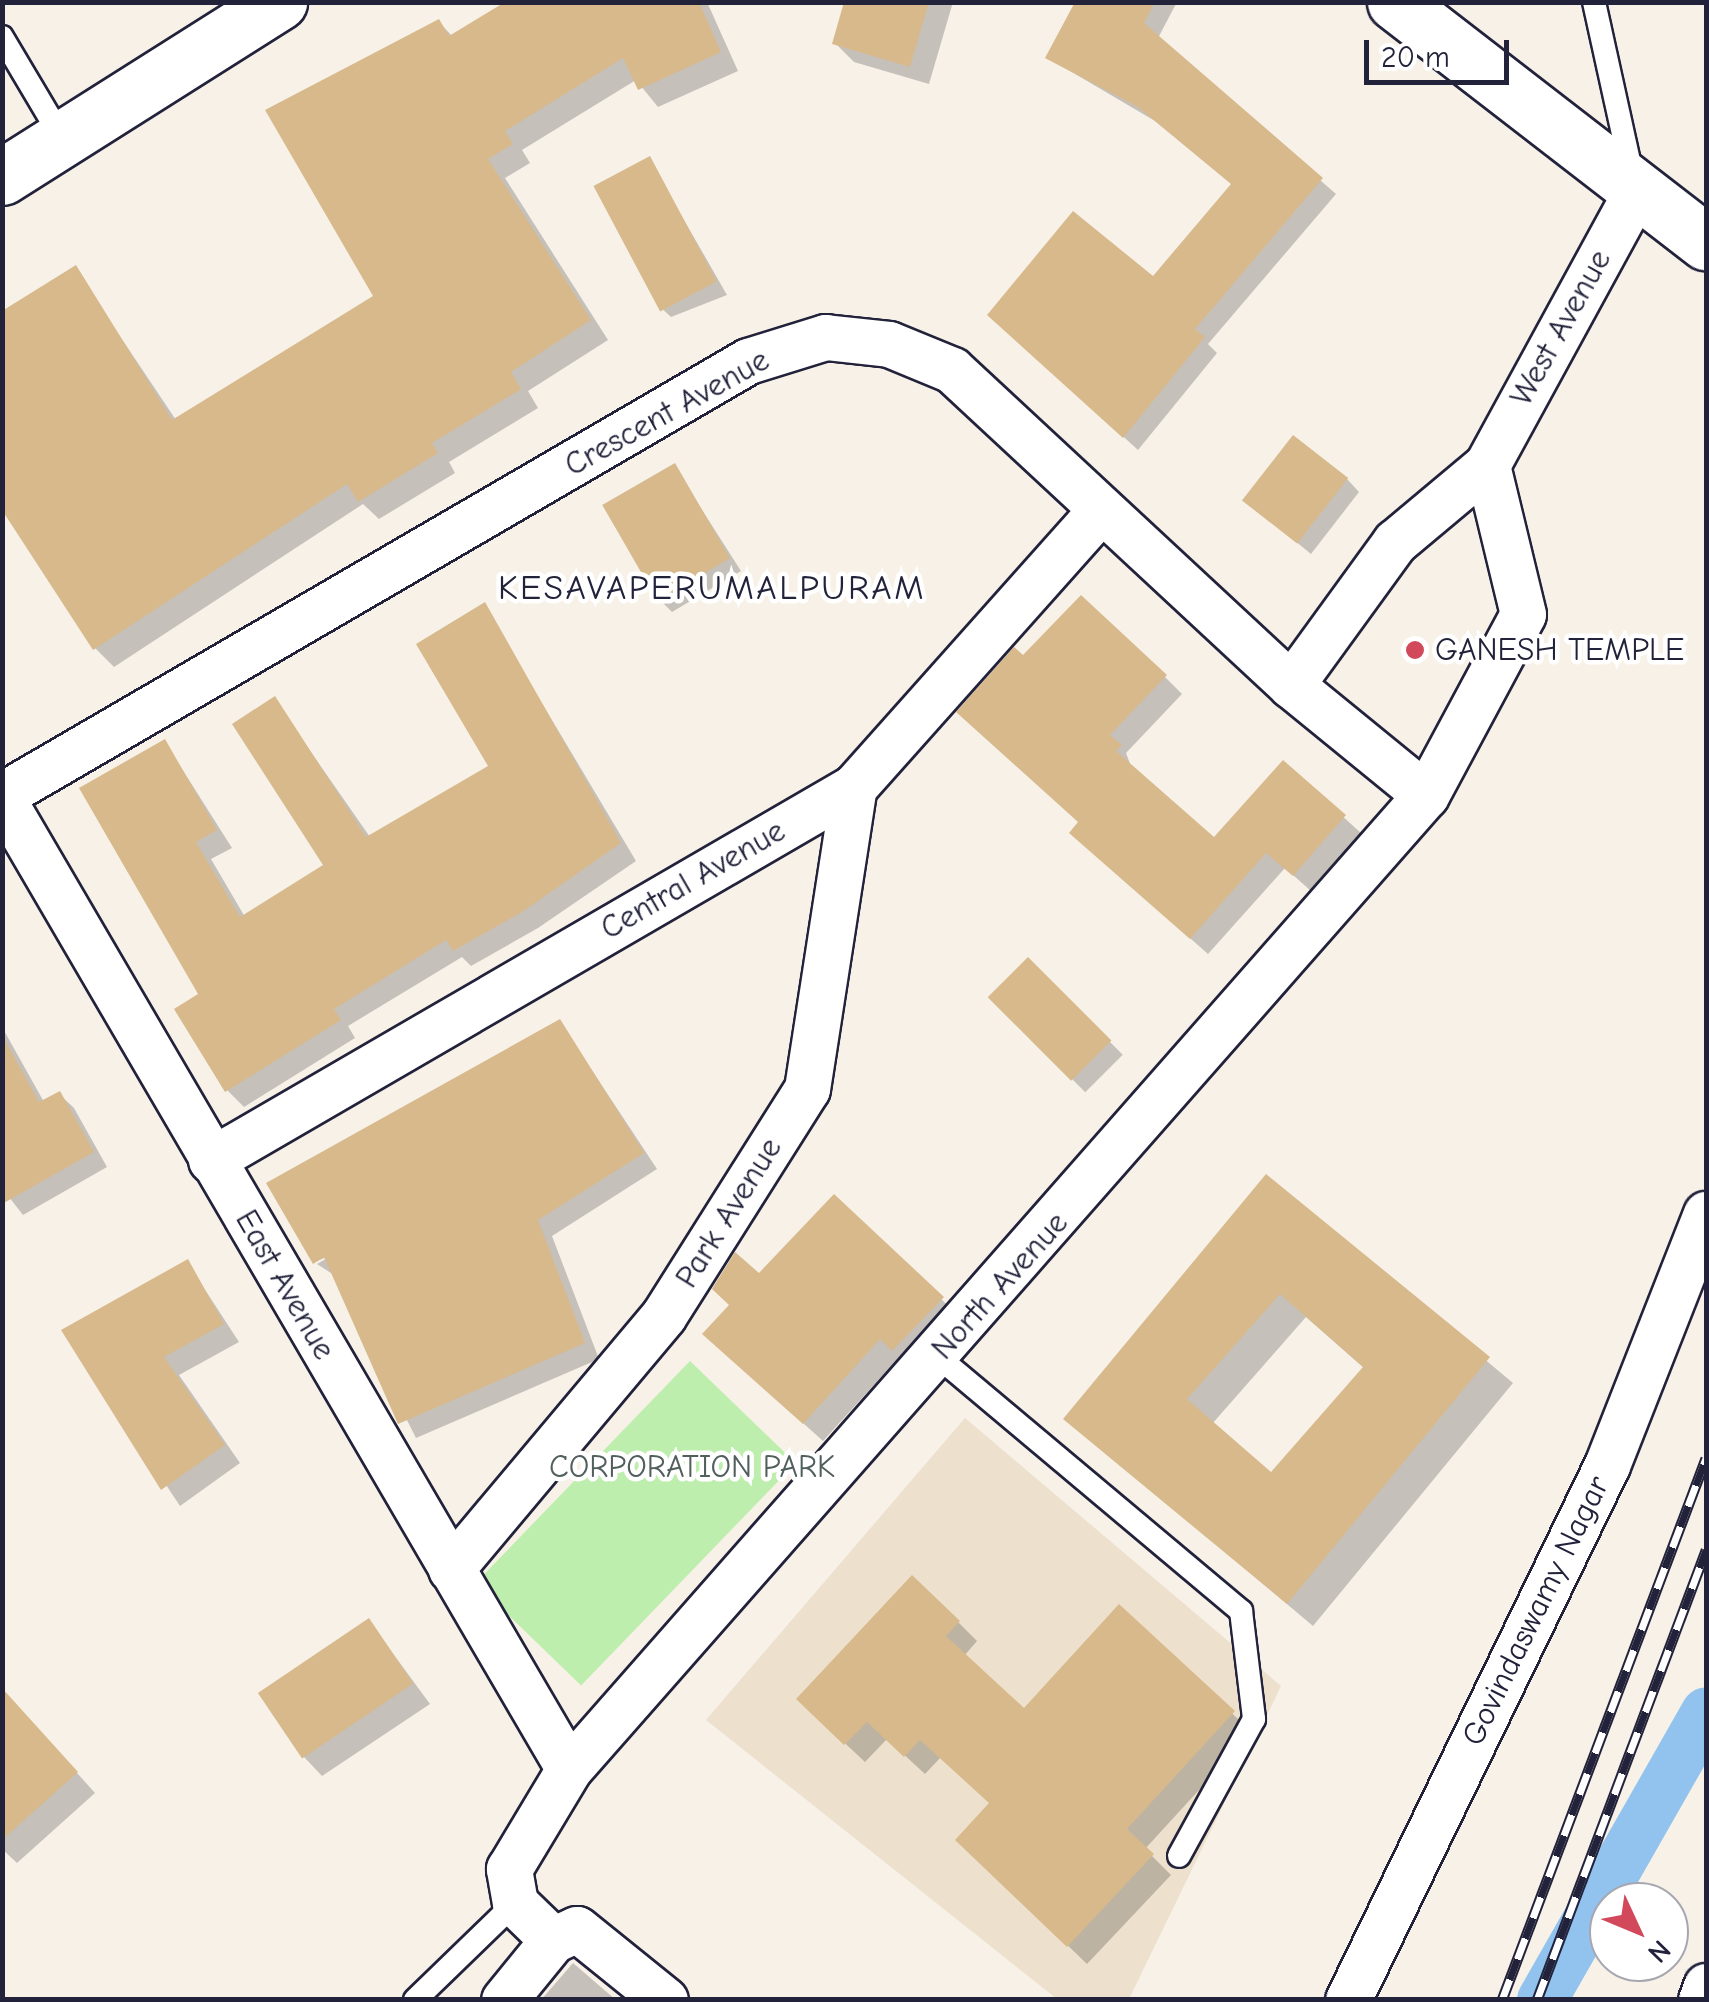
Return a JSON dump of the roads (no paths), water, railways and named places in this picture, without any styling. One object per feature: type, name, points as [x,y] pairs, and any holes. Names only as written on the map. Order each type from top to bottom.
[{"type":"street","points":[[2,176],[64,141],[278,2]]},
{"type":"street","points":[[1395,2],[1636,192],[1706,242]]},
{"type":"street","name":"West Avenue","points":[[1291,685],[1395,542],[1486,465],[1636,192]]},
{"type":"street","name":"Crescent Avenue","points":[[2,796],[748,362],[826,337],[889,344],[952,370],[1291,685],[1426,795]]},
{"type":"street","points":[[1426,795],[1522,614],[1486,465]]},
{"type":"street","name":"Central Avenue","points":[[212,1160],[854,787],[1101,510]]},
{"type":"street","name":"Park Avenue","points":[[450,1569],[664,1315],[808,1089],[854,787]]},
{"type":"street","name":"North Avenue","points":[[515,1903],[508,1869],[570,1769],[937,1356],[1426,795]]},
{"type":"street","name":"East Avenue","points":[[2,796],[570,1769]]},
{"type":"street","name":"Govindaswamy Nagar","points":[[1348,2000],[1607,1465],[1706,1214]]},
{"type":"street","points":[[515,1903],[554,1940]]},
{"type":"street","points":[[504,2000],[554,1940],[588,1934],[665,2000]]},
{"type":"street","points":[[1701,2000],[1706,1986]]},
{"type":"lane","points":[[1594,2],[1636,192]]},
{"type":"lane","points":[[2,36],[64,141]]},
{"type":"lane","points":[[937,1356],[1241,1610],[1254,1720],[1179,1856]]},
{"type":"lane","points":[[415,2000],[515,1903]]},
{"type":"waterway","points":[[1542,2000],[1706,1712]]},
{"type":"railway","points":[[1502,2000],[1706,1458]]},
{"type":"railway","points":[[1537,2000],[1706,1550]]},
{"type":"place","name":"GANESH TEMPLE","points":[[1415,650]]},
{"type":"district","name":"KESAVAPERUMALPURAM","points":[[712,588]]},
{"type":"park label","name":"CORPORATION PARK","points":[[692,1467]]}]
